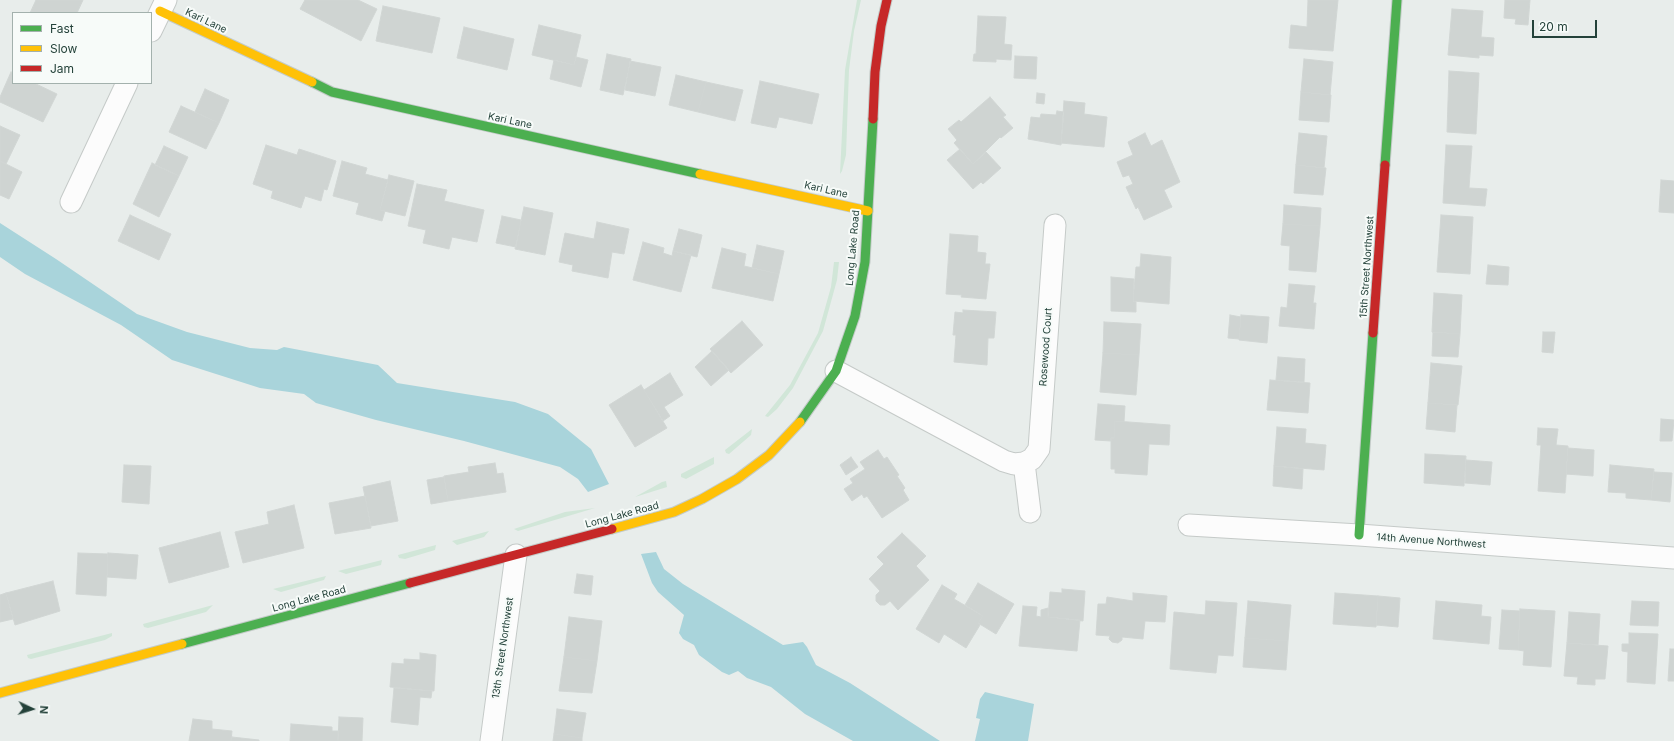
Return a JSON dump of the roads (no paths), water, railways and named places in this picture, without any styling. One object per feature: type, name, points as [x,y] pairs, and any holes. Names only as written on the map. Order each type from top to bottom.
[{"type":"street","name":"Long Lake Road","points":[[0,693],[674,512],[702,499],[737,479],[769,455],[797,427],[836,371],[855,316],[862,286],[868,211],[875,72],[887,0]]},
{"type":"street","name":"15th Street Northwest","points":[[1359,535],[1397,0]]},
{"type":"street","name":"Kari Lane","points":[[163,6],[332,92],[868,211]]},
{"type":"street","points":[[152,29],[163,6]]},
{"type":"street","points":[[71,202],[127,84]]},
{"type":"street","name":"Rosewood Court","points":[[1024,463],[1032,459],[1039,449],[1055,225]]},
{"type":"street","points":[[836,371],[1004,461],[1014,464],[1024,463],[1030,512]]},
{"type":"street","name":"14th Avenue Northwest","points":[[1189,525],[1359,535],[1674,558]]},
{"type":"street","name":"13th Street Northwest","points":[[491,741],[516,555]]},
{"type":"water","points":[[0,223],[137,314],[187,332],[250,348],[277,350],[284,347],[378,365],[397,383],[515,402],[548,414],[591,449],[609,484],[588,492],[578,479],[560,467],[464,441],[376,420],[316,403],[304,394],[260,388],[172,360],[121,325],[25,274],[0,257]]},
{"type":"water","points":[[656,552],[664,569],[683,584],[783,645],[803,642],[816,665],[850,683],[940,741],[853,741],[805,714],[771,687],[747,678],[738,671],[729,675],[722,672],[699,655],[694,645],[683,639],[679,633],[684,615],[658,592],[652,583],[641,554]]},
{"type":"water","points":[[985,692],[1034,704],[1028,741],[975,741],[980,719],[976,718],[980,699]]}]
